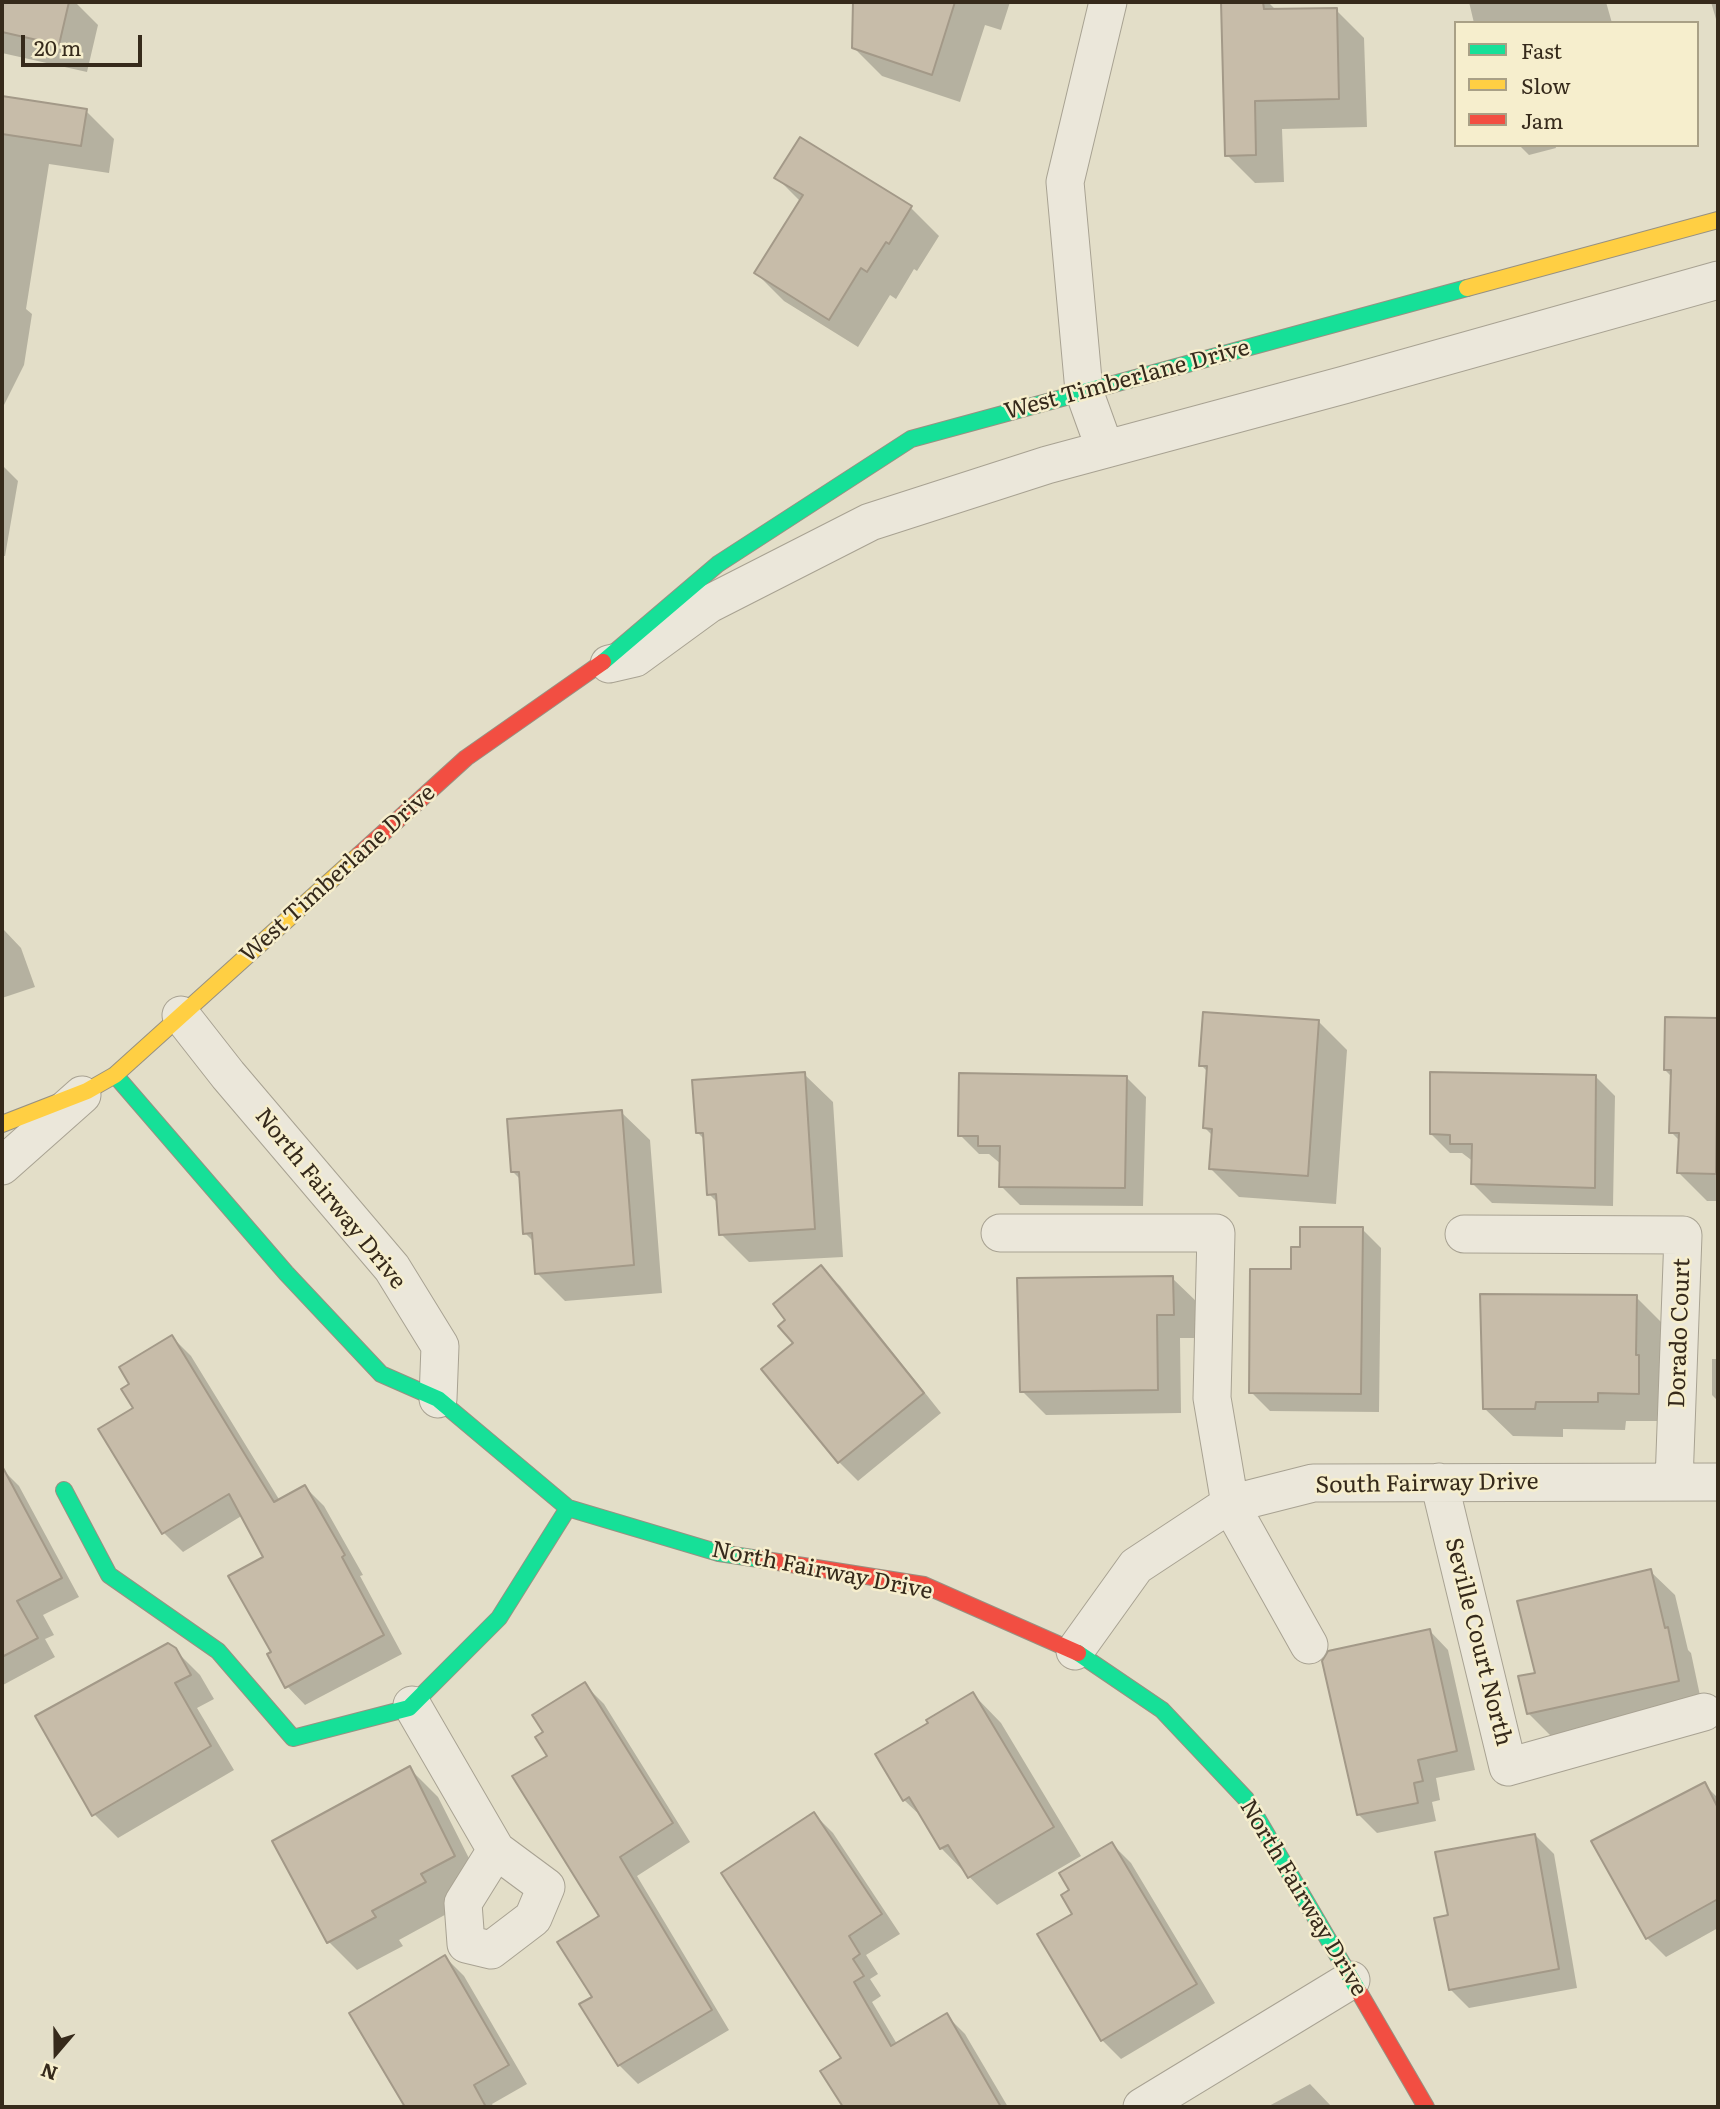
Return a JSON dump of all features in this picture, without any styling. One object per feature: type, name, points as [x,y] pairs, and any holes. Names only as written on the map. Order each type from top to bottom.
[{"type":"street","points":[[1105,449],[1084,391],[1065,182],[1108,2]]},
{"type":"street","name":"West Timberlane Drive","points":[[2,1166],[181,1015],[466,758],[598,667],[718,564],[911,439],[1718,220]]},
{"type":"street","name":"West Timberlane Drive","points":[[598,667],[635,658],[709,604],[870,522],[1047,465],[1718,280]]},
{"type":"street","name":"North Fairway Drive","points":[[181,1015],[228,1075],[392,1268],[440,1346],[438,1399]]},
{"type":"street","name":"West Timberlane Drive","points":[[2,1124],[101,1083]]},
{"type":"street","name":"North Fairway Drive","points":[[101,1083],[381,1374],[438,1399],[568,1508],[719,1553],[924,1585],[1075,1651],[1162,1710],[1246,1799],[1426,2107]]},
{"type":"street","points":[[1000,1233],[1216,1233],[1212,1398],[1230,1504],[1309,1645]]},
{"type":"street","name":"Dorado Court","points":[[1464,1234],[1683,1235],[1674,1482]]},
{"type":"street","name":"Seville Court North","points":[[1440,1482],[1508,1767],[1704,1712]]},
{"type":"street","name":"South Fairway Drive","points":[[1075,1651],[1136,1566],[1230,1504],[1313,1483],[1718,1482]]},
{"type":"street","points":[[64,1490],[108,1575],[218,1651],[293,1738],[409,1708],[499,1618],[568,1508]]},
{"type":"street","points":[[412,1705],[496,1850]]},
{"type":"street","points":[[1142,2107],[1351,1980]]},
{"type":"building","points":[[2,2],[69,2],[59,45],[2,32]]},
{"type":"building","points":[[853,2],[955,2],[932,75],[852,48]]},
{"type":"building","points":[[1221,2],[1263,2],[1264,9],[1337,8],[1339,99],[1255,101],[1256,155],[1225,156]]},
{"type":"building","points":[[2,96],[87,109],[81,146],[2,134]]},
{"type":"building","points":[[800,137],[912,206],[889,244],[886,242],[867,272],[861,268],[829,320],[754,273],[803,195],[774,178]]},
{"type":"building","points":[[1203,1012],[1319,1020],[1308,1176],[1209,1169],[1212,1129],[1203,1128],[1207,1066],[1199,1066]]},
{"type":"building","points":[[1665,1017],[1718,1018],[1716,1174],[1677,1173],[1679,1133],[1669,1133],[1671,1070],[1664,1070]]},
{"type":"building","points":[[805,1072],[815,1229],[719,1235],[716,1194],[707,1195],[703,1133],[696,1133],[692,1080]]},
{"type":"building","points":[[1430,1072],[1596,1075],[1595,1188],[1471,1184],[1472,1144],[1450,1144],[1450,1135],[1430,1134]]},
{"type":"building","points":[[959,1073],[1127,1076],[1125,1188],[999,1187],[1000,1146],[978,1146],[978,1136],[958,1136]]},
{"type":"building","points":[[622,1110],[634,1265],[535,1274],[532,1233],[523,1234],[519,1172],[511,1172],[507,1119]]},
{"type":"building","points":[[1300,1227],[1363,1227],[1361,1394],[1249,1393],[1250,1269],[1291,1269],[1291,1247],[1300,1247]]},
{"type":"building","points":[[821,1265],[924,1393],[838,1463],[761,1369],[793,1343],[778,1326],[785,1320],[773,1304]]},
{"type":"building","points":[[1173,1276],[1174,1315],[1157,1315],[1158,1390],[1020,1392],[1017,1278]]},
{"type":"building","points":[[1480,1294],[1637,1295],[1636,1355],[1639,1355],[1639,1394],[1598,1393],[1598,1402],[1536,1402],[1535,1409],[1483,1409]]},
{"type":"building","points":[[172,1335],[274,1502],[305,1485],[345,1555],[342,1557],[384,1635],[285,1688],[267,1654],[271,1652],[228,1576],[263,1557],[229,1494],[162,1534],[98,1429],[133,1408],[121,1389],[129,1384],[119,1367]]},
{"type":"building","points":[[2,1466],[62,1578],[17,1601],[38,1638],[2,1657]]},
{"type":"building","points":[[1651,1569],[1665,1628],[1668,1627],[1679,1681],[1527,1714],[1518,1676],[1535,1673],[1517,1601]]},
{"type":"building","points":[[1430,1629],[1457,1751],[1418,1760],[1423,1781],[1414,1783],[1418,1803],[1357,1815],[1322,1661],[1328,1651]]},
{"type":"building","points":[[168,1643],[176,1648],[191,1675],[175,1683],[211,1746],[92,1816],[35,1716]]},
{"type":"building","points":[[585,1682],[673,1823],[620,1857],[712,2010],[618,2066],[579,2004],[592,1997],[557,1942],[599,1916],[512,1776],[547,1756],[535,1737],[543,1732],[532,1715]]},
{"type":"building","points":[[973,1692],[1054,1827],[968,1878],[948,1845],[940,1849],[909,1797],[903,1801],[875,1754],[928,1723],[926,1720]]},
{"type":"building","points":[[410,1766],[455,1856],[421,1874],[426,1882],[372,1911],[376,1917],[327,1943],[272,1841]]},
{"type":"building","points":[[1705,1782],[1718,1808],[1718,1899],[1646,1939],[1591,1841]]},
{"type":"building","points":[[814,1812],[882,1914],[849,1936],[860,1954],[853,1959],[864,1976],[854,1982],[891,2046],[947,2013],[1001,2107],[843,2107],[820,2071],[841,2058],[721,1873]]},
{"type":"building","points":[[1535,1834],[1559,1969],[1449,1990],[1434,1918],[1448,1915],[1435,1852]]},
{"type":"building","points":[[1112,1842],[1197,1984],[1101,2041],[1037,1934],[1072,1914],[1061,1895],[1069,1890],[1059,1873]]},
{"type":"building","points":[[445,1955],[509,2065],[474,2085],[486,2107],[405,2107],[349,2013]]},
{"type":"traffic: fast","points":[[603,662],[718,564],[911,439],[1467,288]]},
{"type":"traffic: fast","points":[[115,1075],[286,1273],[381,1374],[438,1399],[568,1508],[719,1553],[759,1559]]},
{"type":"traffic: fast","points":[[64,1490],[109,1575],[218,1651],[293,1738],[409,1708],[499,1618],[568,1508]]},
{"type":"traffic: fast","points":[[1078,1653],[1162,1710],[1246,1799],[1359,1992]]},
{"type":"traffic: slow","points":[[1467,288],[1718,220]]},
{"type":"traffic: slow","points":[[2,1124],[87,1091],[115,1075],[359,855]]},
{"type":"traffic: jam","points":[[359,855],[466,758],[603,662]]},
{"type":"traffic: jam","points":[[759,1559],[924,1585],[1078,1653]]},
{"type":"traffic: jam","points":[[1359,1992],[1426,2107]]}]
